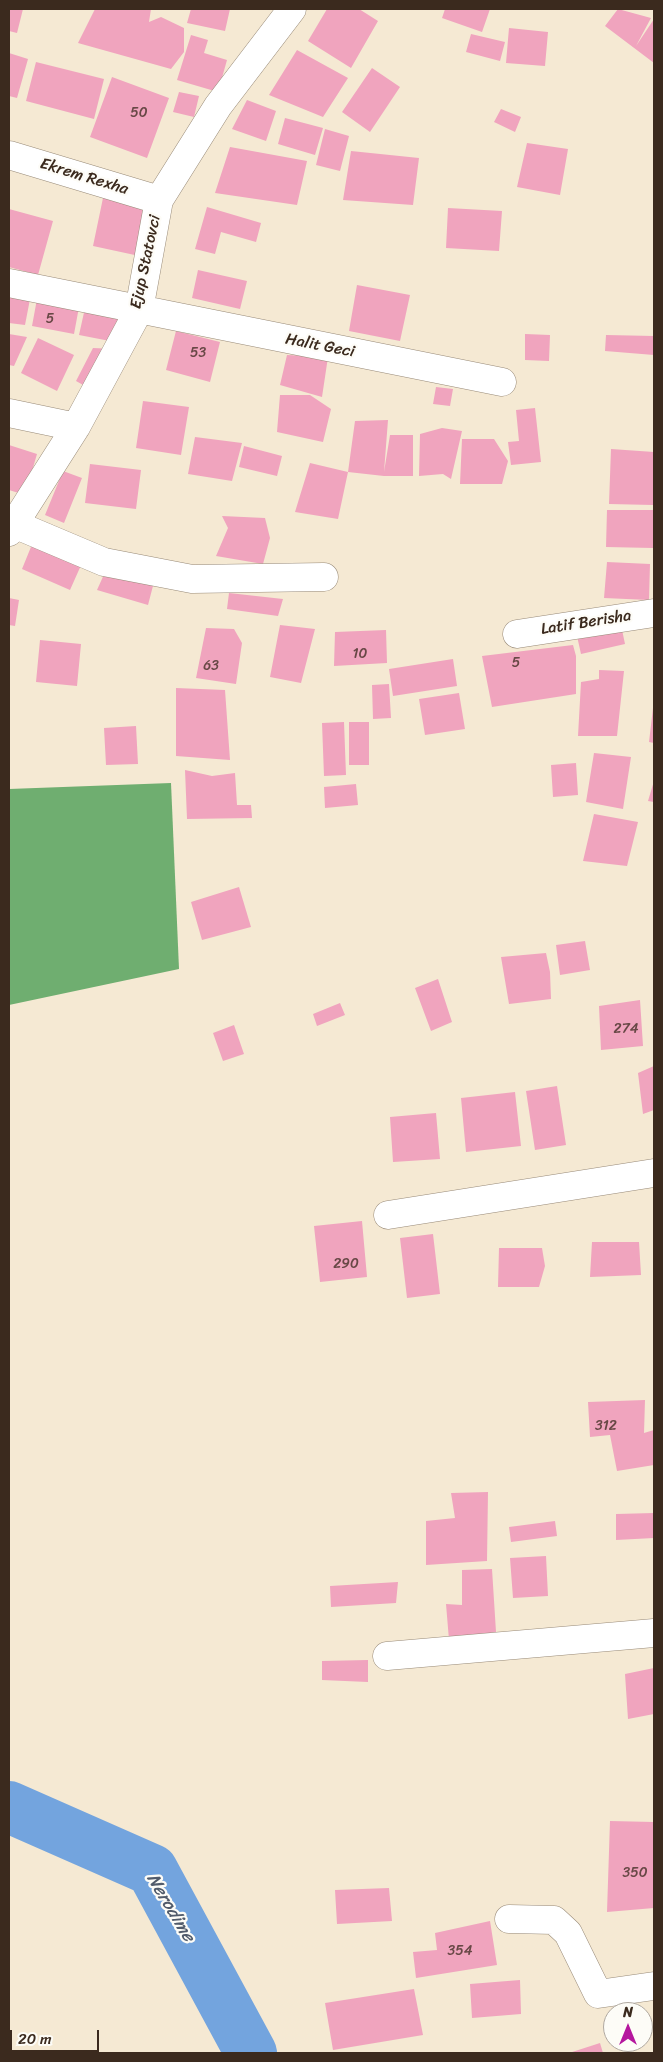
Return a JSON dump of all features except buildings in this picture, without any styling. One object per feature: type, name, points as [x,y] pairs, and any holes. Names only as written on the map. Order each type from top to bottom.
[{"type":"street","name":"Ejup Statovci","points":[[292,9],[218,106],[159,200],[138,310],[76,427],[12,528],[104,562],[192,579],[324,577]]},
{"type":"street","name":"Ekrem Rexha","points":[[9,154],[159,200]]},
{"type":"street","name":"Halit Geci","points":[[9,283],[502,382]]},
{"type":"street","points":[[9,413],[76,427]]},
{"type":"street","name":"Latif Berisha","points":[[517,634],[654,613]]},
{"type":"street","points":[[388,1215],[654,1173]]},
{"type":"street","points":[[387,1656],[654,1633]]},
{"type":"street","points":[[509,1919],[554,1920],[568,1933],[598,1994],[654,1986]]},
{"type":"green space","points":[[171,783],[179,969],[9,1005],[9,789]]},
{"type":"waterway","name":"Nerodime","points":[[9,1807],[152,1870],[251,2053]]}]
